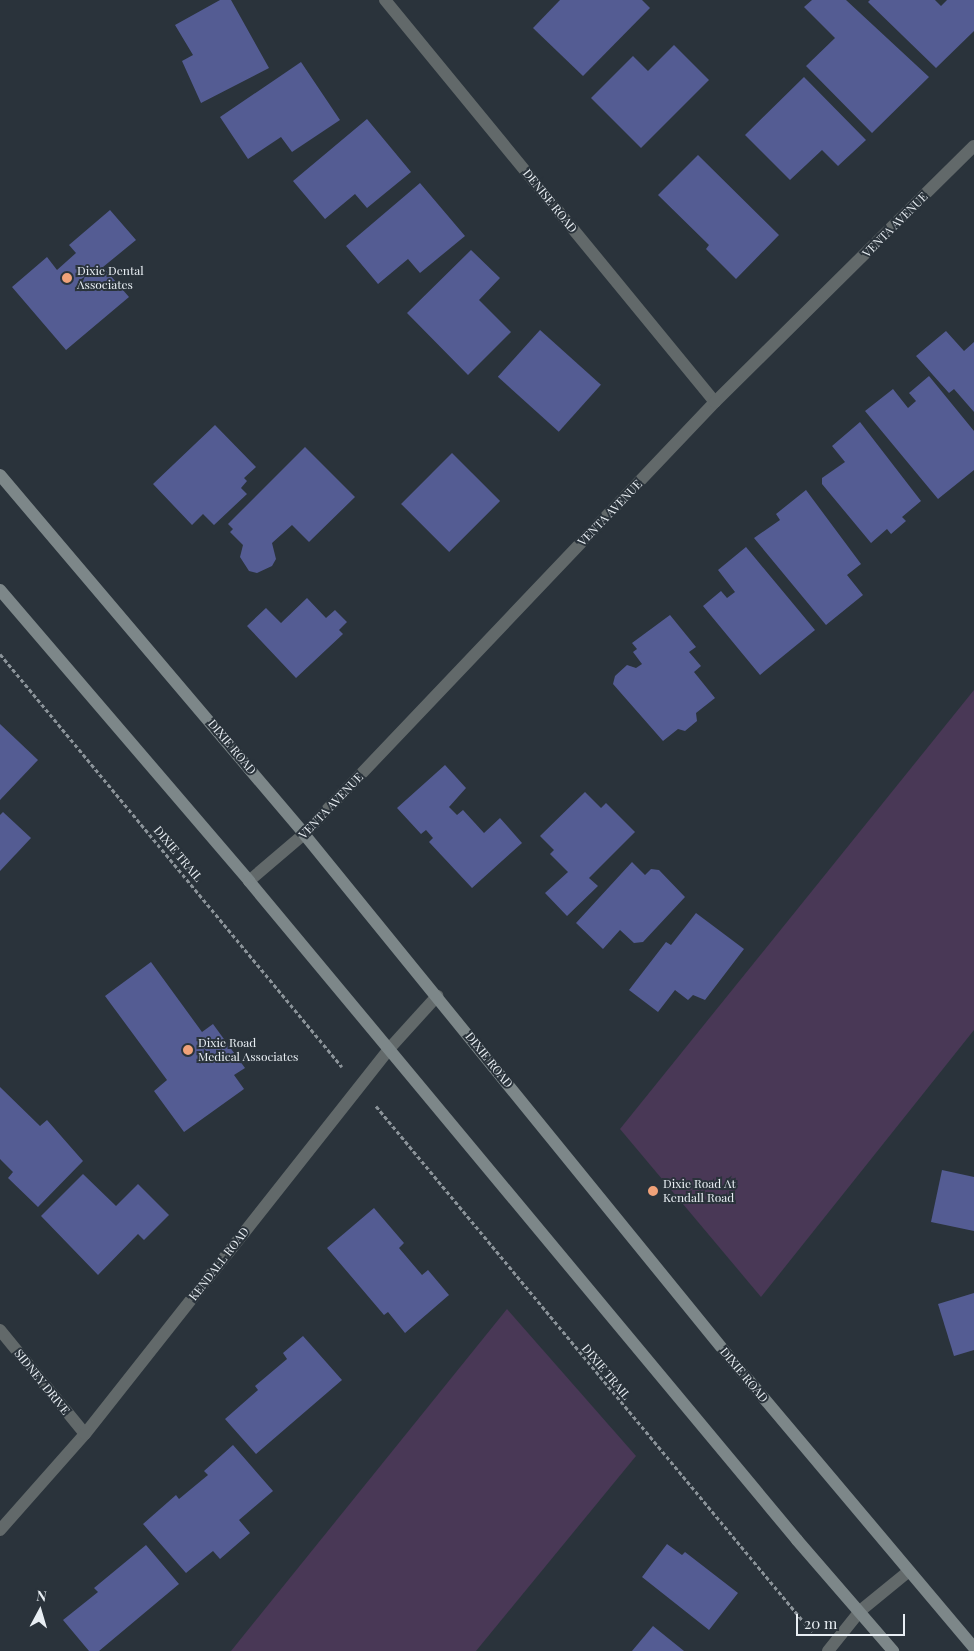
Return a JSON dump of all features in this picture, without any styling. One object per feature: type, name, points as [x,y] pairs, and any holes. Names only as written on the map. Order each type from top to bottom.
[{"type":"main road","name":"DIXIE ROAD","points":[[0,476],[304,834],[730,1358],[974,1648]]},
{"type":"main road","points":[[0,590],[249,881],[797,1540],[893,1651]]},
{"type":"street","name":"DENISE ROAD","points":[[385,0],[716,402]]},
{"type":"street","name":"VENTA AVENUE","points":[[249,881],[304,834],[716,402],[974,146]]},
{"type":"street","name":"KENDALL ROAD","points":[[0,1530],[85,1434],[389,1049],[437,996]]},
{"type":"street","name":"SIDNEY DRIVE","points":[[0,1330],[85,1434]]},
{"type":"street","points":[[828,1651],[860,1611],[909,1571]]},
{"type":"path","name":"DIXIE TRAIL","points":[[0,654],[341,1066]]},
{"type":"path","name":"DIXIE TRAIL","points":[[391,1124],[810,1630]]},
{"type":"shaded area","points":[[974,690],[974,1030],[761,1297],[620,1129]]},
{"type":"shaded area","points":[[507,1309],[636,1456],[476,1651],[231,1651]]},
{"type":"building","points":[[220,0],[231,0],[269,68],[201,103],[182,61],[193,55],[175,25]]},
{"type":"building","points":[[560,0],[642,0],[650,8],[583,76],[533,28]]},
{"type":"building","points":[[812,0],[846,0],[929,77],[872,133],[806,66],[835,38],[804,7]]},
{"type":"building","points":[[870,0],[935,0],[941,6],[947,0],[974,0],[974,31],[936,68],[868,2]]},
{"type":"building","points":[[674,45],[709,80],[641,148],[591,98],[633,56],[648,71]]},
{"type":"building","points":[[301,62],[340,120],[292,152],[281,137],[248,159],[220,117]]},
{"type":"building","points":[[804,77],[866,140],[838,166],[822,150],[790,180],[745,135]]},
{"type":"building","points":[[367,119],[411,172],[367,208],[355,194],[325,219],[293,181]]},
{"type":"building","points":[[698,155],[779,235],[736,279],[706,249],[709,245],[658,195]]},
{"type":"building","points":[[420,183],[465,236],[420,273],[408,259],[378,284],[346,246]]},
{"type":"building","name":"Dixie Dental Associates","points":[[110,210],[136,240],[103,267],[129,297],[66,350],[12,287],[47,257],[57,270],[76,253],[69,245]]},
{"type":"building","points":[[471,250],[500,278],[479,300],[511,332],[468,375],[407,313]]},
{"type":"building","points":[[540,330],[601,385],[559,432],[498,377]]},
{"type":"building","points":[[946,331],[964,351],[974,342],[974,412],[954,389],[949,393],[916,356]]},
{"type":"building","points":[[929,376],[974,431],[974,470],[938,499],[865,411],[893,389],[908,408],[916,401],[909,393]]},
{"type":"building","points":[[860,422],[921,501],[902,517],[906,521],[891,534],[887,529],[871,543],[822,484],[822,478],[845,462],[832,446]]},
{"type":"building","points":[[215,425],[256,467],[244,478],[247,481],[241,488],[247,494],[214,525],[203,514],[192,525],[153,484]]},
{"type":"building","points":[[305,447],[355,497],[309,542],[292,525],[272,543],[276,559],[272,566],[257,573],[249,571],[240,557],[243,545],[230,532],[233,529],[228,524]]},
{"type":"building","points":[[452,453],[500,501],[449,552],[401,504]]},
{"type":"building","points":[[806,490],[861,564],[847,575],[863,595],[826,625],[754,538],[780,520],[776,514]]},
{"type":"building","points":[[746,547],[815,630],[760,675],[703,606],[721,591],[727,598],[735,592],[718,570]]},
{"type":"building","points":[[307,598],[326,618],[335,610],[347,622],[339,630],[343,634],[296,678],[247,626],[266,608],[281,623]]},
{"type":"building","points":[[670,615],[696,647],[689,652],[701,666],[694,672],[715,698],[696,713],[697,721],[685,731],[678,729],[663,741],[613,684],[615,676],[627,665],[636,668],[642,664],[633,652],[637,649],[632,643]]},
{"type":"building","points":[[0,724],[38,760],[0,800]]},
{"type":"building","points":[[445,765],[466,788],[449,807],[457,815],[463,810],[484,833],[500,818],[522,843],[472,888],[429,842],[433,838],[426,830],[421,834],[397,808]]},
{"type":"building","points":[[585,792],[601,808],[606,803],[635,832],[589,878],[598,886],[567,916],[545,893],[568,872],[550,854],[554,850],[540,836]]},
{"type":"building","points":[[3,812],[31,838],[0,871],[0,815]]},
{"type":"building","points":[[632,862],[645,875],[651,869],[659,870],[685,897],[643,942],[634,943],[620,930],[603,949],[576,923]]},
{"type":"building","points":[[696,913],[744,949],[705,1000],[693,995],[688,1000],[675,990],[658,1012],[629,990],[666,942],[671,945]]},
{"type":"building","name":"Dixie Road Medical Associates","points":[[151,962],[202,1032],[213,1024],[245,1068],[234,1075],[244,1089],[184,1132],[154,1091],[167,1080],[105,996]]},
{"type":"building","points":[[0,1087],[40,1126],[47,1120],[83,1161],[38,1207],[8,1178],[13,1172],[0,1159]]},
{"type":"building","points":[[942,1170],[974,1177],[974,1231],[931,1222]]},
{"type":"building","points":[[83,1174],[116,1206],[138,1184],[169,1215],[144,1240],[138,1234],[98,1275],[41,1216]]},
{"type":"building","points":[[374,1208],[404,1243],[399,1248],[422,1275],[428,1270],[449,1295],[405,1333],[388,1312],[384,1315],[327,1248]]},
{"type":"building","points":[[974,1293],[974,1350],[954,1356],[938,1304]]},
{"type":"building","points":[[303,1336],[342,1380],[256,1454],[225,1419],[258,1390],[255,1386],[287,1359],[283,1353]]},
{"type":"building","points":[[233,1445],[273,1491],[239,1520],[250,1533],[220,1559],[213,1551],[186,1573],[143,1524],[176,1495],[179,1499],[208,1475],[204,1471]]},
{"type":"building","points":[[667,1544],[682,1555],[685,1552],[738,1593],[709,1630],[642,1577]]},
{"type":"building","points":[[146,1545],[179,1584],[99,1651],[89,1651],[63,1620],[98,1592],[94,1588]]},
{"type":"building","points":[[653,1626],[684,1651],[632,1651]]},
{"type":"place","name":"Dixie Dental Associates","points":[[67,278]]},
{"type":"place","name":"Dixie Road Medical Associates","points":[[188,1050]]},
{"type":"place","name":"Dixie Road At Kendall Road","points":[[653,1191]]}]
